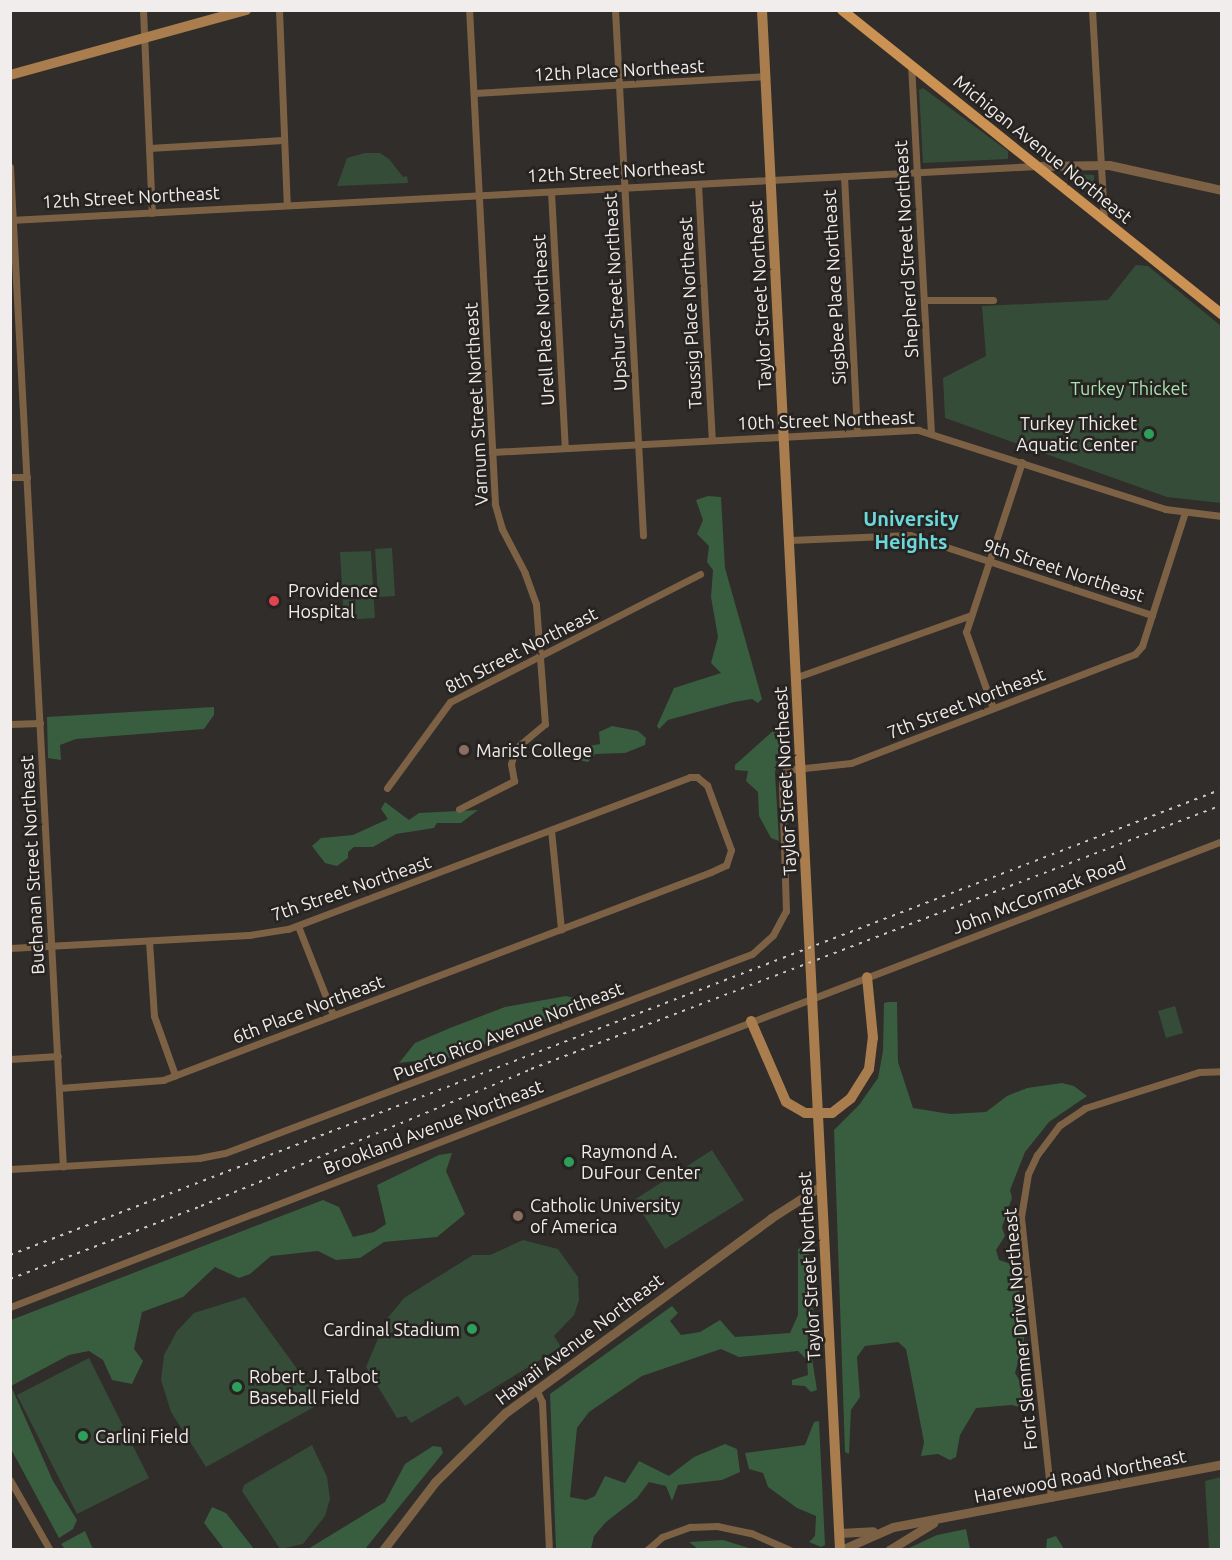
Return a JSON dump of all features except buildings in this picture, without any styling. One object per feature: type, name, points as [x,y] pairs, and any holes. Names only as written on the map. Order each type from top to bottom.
[{"type":"main road","points":[[10,75],[246,10]]},
{"type":"main road","name":"Taylor Street Northeast","points":[[762,10],[841,1550]]},
{"type":"main road","name":"Michigan Avenue Northeast","points":[[842,10],[1221,314]]},
{"type":"main road","points":[[751,1021],[783,1098],[795,1109],[819,1114],[843,1107],[869,1068],[873,1038],[867,977]]},
{"type":"street","points":[[142,10],[152,213]]},
{"type":"street","points":[[279,10],[287,205]]},
{"type":"street","name":"Varnum Street Northeast","points":[[459,809],[514,781],[511,764],[515,749],[544,727],[542,656],[532,592],[496,511],[469,10]]},
{"type":"street","name":"Upshur Street Northeast","points":[[615,10],[643,535]]},
{"type":"street","points":[[1092,10],[1104,219]]},
{"type":"street","name":"Shepherd Street Northeast","points":[[911,64],[931,432]]},
{"type":"street","name":"12th Place Northeast","points":[[474,93],[766,76]]},
{"type":"street","points":[[149,148],[283,140]]},
{"type":"street","name":"12th Street Northeast","points":[[12,220],[1101,164],[1221,190]]},
{"type":"street","name":"Buchanan Street Northeast","points":[[10,167],[63,1167]]},
{"type":"street","name":"Sigsbee Place Northeast","points":[[844,176],[857,432]]},
{"type":"street","name":"Taussig Place Northeast","points":[[698,184],[712,440]]},
{"type":"street","name":"Urell Place Northeast","points":[[551,192],[565,447]]},
{"type":"street","points":[[924,300],[993,300]]},
{"type":"street","name":"10th Street Northeast","points":[[492,452],[857,432],[931,432],[1185,513],[1221,516]]},
{"type":"street","points":[[993,708],[967,642],[971,615],[1022,462]]},
{"type":"street","points":[[10,477],[27,477]]},
{"type":"street","points":[[1152,615],[1185,513]]},
{"type":"street","name":"9th Street Northeast","points":[[790,540],[906,535],[1152,615]]},
{"type":"street","name":"8th Street Northeast","points":[[387,788],[445,706],[700,574]]},
{"type":"street","points":[[797,678],[971,615]]},
{"type":"street","name":"7th Street Northeast","points":[[801,766],[851,762],[1137,652],[1152,615]]},
{"type":"street","points":[[10,724],[40,723]]},
{"type":"street","name":"Puerto Rico Avenue Northeast","points":[[10,1169],[63,1167],[225,1153],[752,954],[773,935],[786,911],[782,776],[791,766],[801,766]]},
{"type":"street","name":"7th Street Northeast","points":[[10,948],[261,934],[298,926],[697,777],[706,785],[732,854],[726,865],[561,929]]},
{"type":"street","points":[[550,830],[561,929]]},
{"type":"street","name":"John McCormack Road","points":[[867,977],[1221,842]]},
{"type":"street","points":[[298,926],[333,1015]]},
{"type":"street","name":"6th Place Northeast","points":[[59,1088],[146,1083],[175,1075],[561,929]]},
{"type":"street","points":[[149,941],[154,1016],[175,1075]]},
{"type":"street","name":"Brookland Avenue Northeast","points":[[10,1307],[867,977]]},
{"type":"street","points":[[10,1059],[58,1056]]},
{"type":"street","name":"Fort Slemmer Drive Northeast","points":[[1051,1498],[1021,1217],[1028,1174],[1037,1155],[1060,1125],[1085,1108],[1199,1072],[1221,1072]]},
{"type":"street","name":"Hawaii Avenue Northeast","points":[[383,1550],[450,1465],[536,1389],[821,1186]]},
{"type":"street","points":[[536,1389],[542,1402],[549,1550]]},
{"type":"street","name":"Harewood Road Northeast","points":[[841,1550],[881,1530],[1221,1464]]},
{"type":"street","points":[[10,1480],[50,1550]]},
{"type":"street","name":"Harewood Road Northeast","points":[[889,1550],[944,1519]]},
{"type":"street","points":[[652,1548],[690,1527],[717,1526],[751,1533],[790,1550]]},
{"type":"street","points":[[839,1533],[881,1530]]},
{"type":"green space","points":[[923,88],[1008,151],[1008,159],[923,163],[919,90]]},
{"type":"green space","points":[[365,153],[380,153],[389,159],[403,177],[407,176],[408,183],[337,186],[347,158]]},
{"type":"green space","points":[[1070,174],[1094,175],[1094,197],[1068,180]]},
{"type":"green space","name":"Turkey Thicket","points":[[1136,265],[1148,266],[1221,326],[1221,503],[1167,497],[945,418],[943,378],[986,356],[982,306],[1108,300]]},
{"type":"green space","points":[[708,496],[721,497],[725,568],[762,699],[758,703],[752,699],[734,702],[668,720],[659,729],[657,726],[674,688],[721,673],[711,663],[718,637],[711,597],[713,570],[707,562],[709,546],[697,534],[703,520],[696,500]]},
{"type":"green space","points":[[392,548],[395,596],[378,597],[375,549]]},
{"type":"green space","points":[[371,551],[375,618],[344,620],[340,552]]},
{"type":"green space","points":[[214,707],[214,715],[204,729],[76,739],[60,745],[61,760],[48,758],[47,717]]},
{"type":"green space","points":[[612,726],[638,731],[646,738],[645,745],[625,753],[595,754],[588,762],[578,760],[582,747],[600,744],[599,732]]},
{"type":"green space","points":[[773,731],[781,736],[775,773],[779,841],[771,838],[759,816],[758,792],[746,781],[748,771],[735,770],[735,765]]},
{"type":"green space","points":[[385,802],[409,820],[419,813],[478,810],[461,823],[437,823],[434,828],[396,834],[373,847],[354,847],[348,852],[348,858],[337,866],[325,863],[312,846],[321,838],[353,835],[388,819],[381,809]]},
{"type":"green space","points":[[566,996],[588,1001],[578,1009],[419,1069],[414,1061],[399,1063],[415,1043],[450,1028],[505,1007]]},
{"type":"green space","points":[[897,1002],[898,1062],[913,1108],[950,1114],[986,1112],[1007,1096],[1027,1088],[1062,1083],[1074,1086],[1087,1096],[1049,1122],[1025,1152],[1010,1190],[1012,1198],[1002,1227],[1005,1236],[996,1250],[999,1260],[1011,1264],[1018,1277],[1024,1340],[1015,1373],[1032,1401],[1023,1408],[1012,1405],[976,1408],[960,1435],[956,1457],[950,1460],[938,1454],[921,1456],[924,1442],[906,1349],[898,1342],[865,1346],[857,1357],[860,1397],[851,1410],[849,1454],[845,1452],[834,1130],[859,1105],[878,1078],[883,1051],[884,1003]]},
{"type":"green space","points":[[1175,1006],[1183,1033],[1166,1038],[1158,1011]]},
{"type":"green space","points":[[712,1150],[744,1200],[665,1249],[634,1200]]},
{"type":"green space","points":[[452,1153],[446,1171],[465,1214],[437,1237],[384,1242],[360,1258],[336,1260],[318,1251],[271,1256],[250,1274],[239,1278],[215,1267],[183,1297],[142,1312],[134,1349],[143,1361],[132,1384],[112,1380],[103,1360],[89,1351],[69,1355],[11,1386],[11,1320],[323,1200],[339,1207],[353,1237],[374,1232],[386,1224],[377,1185],[439,1155]]},
{"type":"green space","name":"Cardinal Stadium","points":[[523,1240],[558,1249],[578,1277],[579,1300],[574,1315],[554,1336],[561,1347],[465,1406],[458,1396],[411,1423],[406,1416],[397,1418],[366,1367],[386,1320],[404,1298],[473,1255],[490,1255]]},
{"type":"green space","points":[[803,1247],[809,1251],[814,1318],[811,1352],[817,1390],[811,1392],[805,1386],[792,1385],[792,1380],[808,1375],[807,1360],[798,1351],[739,1357],[721,1349],[642,1376],[589,1412],[577,1428],[570,1497],[586,1500],[595,1496],[605,1476],[625,1483],[639,1461],[669,1476],[694,1457],[725,1444],[737,1449],[740,1472],[722,1480],[678,1485],[672,1501],[666,1486],[649,1482],[637,1498],[606,1522],[594,1536],[591,1549],[556,1549],[550,1394],[672,1306],[678,1313],[670,1321],[681,1335],[700,1332],[720,1320],[735,1337],[790,1333],[798,1315],[798,1249]]},
{"type":"green space","name":"Robert J. Talbot Baseball Field","points":[[245,1297],[316,1395],[314,1407],[206,1467],[171,1412],[161,1380],[164,1355],[177,1331],[194,1313]]},
{"type":"green space","name":"Carlini Field","points":[[89,1358],[149,1478],[77,1514],[17,1395]]},
{"type":"green space","points":[[11,1386],[53,1481],[77,1520],[73,1529],[59,1538],[11,1449]]},
{"type":"green space","points":[[819,1421],[825,1545],[821,1547],[809,1542],[815,1536],[816,1516],[797,1508],[768,1487],[763,1473],[749,1469],[745,1453],[805,1445],[814,1422]]},
{"type":"green space","points":[[312,1445],[327,1477],[330,1499],[325,1516],[303,1544],[280,1549],[242,1491],[244,1485]]},
{"type":"green space","points":[[433,1446],[441,1447],[443,1453],[365,1549],[308,1549],[385,1502],[405,1464]]},
{"type":"green space","points":[[1221,1477],[1221,1549],[1209,1549],[1205,1481]]},
{"type":"green space","points":[[212,1507],[226,1513],[254,1549],[224,1549],[204,1523]]},
{"type":"green space","points":[[966,1529],[970,1549],[907,1549],[937,1535]]},
{"type":"green space","points":[[85,1531],[93,1549],[65,1549],[61,1544]]},
{"type":"green space","points":[[1056,1536],[1064,1549],[1046,1549],[1047,1539]]},
{"type":"green space","points":[[723,1540],[752,1549],[698,1549],[689,1542]]},
{"type":"railway","points":[[10,1255],[1222,789]]},
{"type":"railway","points":[[10,1279],[201,1206],[531,1069],[1222,805]]},
{"type":"place","name":"Turkey Thicket Aquatic Center","points":[[1149,434]]},
{"type":"place","name":"Providence Hospital","points":[[274,601]]},
{"type":"place","name":"Marist College","points":[[464,750]]},
{"type":"place","name":"Raymond A. DuFour Center","points":[[569,1162]]},
{"type":"place","name":"Catholic University of America","points":[[518,1216]]},
{"type":"place","name":"Cardinal Stadium","points":[[472,1329]]},
{"type":"place","name":"Robert J. Talbot Baseball Field","points":[[237,1387]]},
{"type":"place","name":"Carlini Field","points":[[83,1436]]},
{"type":"district","name":"University Heights","points":[[911,530]]}]
